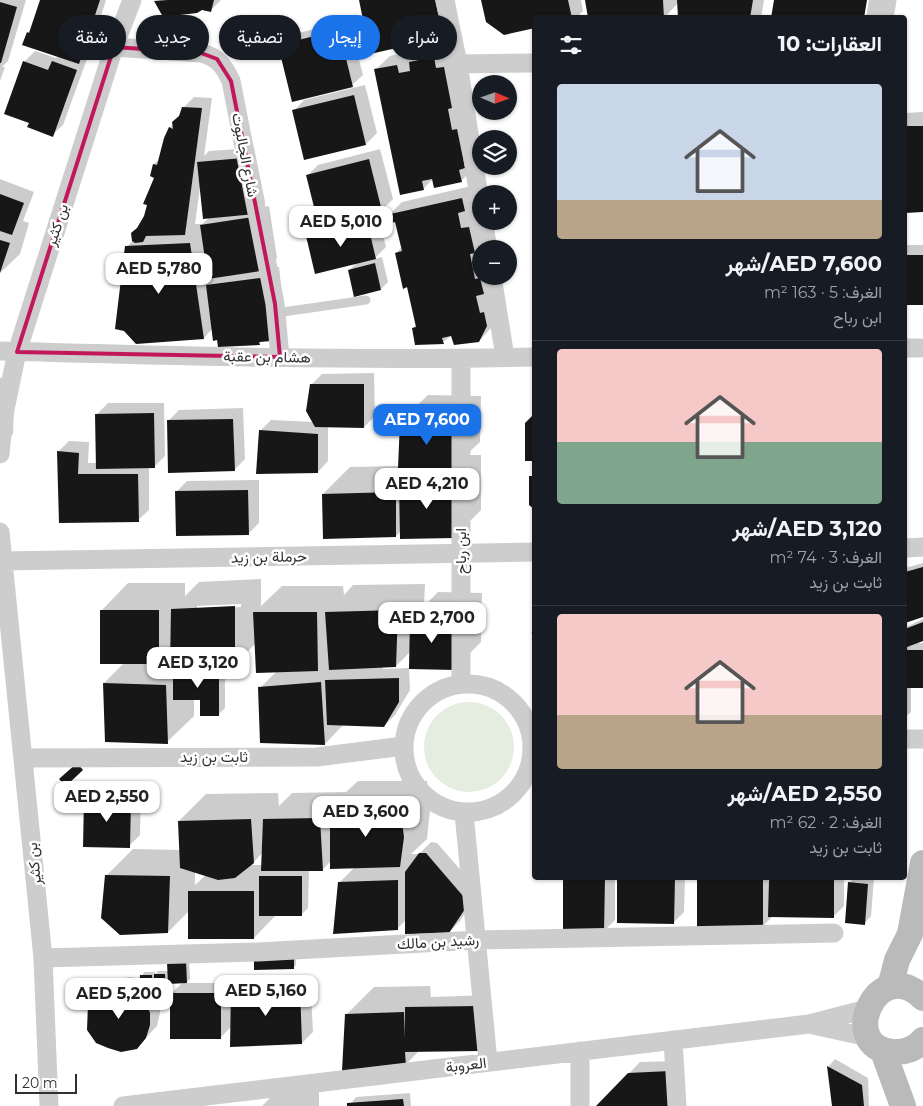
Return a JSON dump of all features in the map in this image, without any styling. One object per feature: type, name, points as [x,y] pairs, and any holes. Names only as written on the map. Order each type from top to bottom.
[{"type":"main road","points":[[905,1106],[865,1021],[867,1009],[880,992],[907,991],[897,960],[910,934],[923,863]]},
{"type":"main road","points":[[876,1044],[897,1053],[918,1045]]},
{"type":"main road","points":[[905,1106],[918,1045]]},
{"type":"street","name":"بن كثير","points":[[126,16],[132,0]]},
{"type":"street","points":[[445,0],[458,64],[477,185]]},
{"type":"street","points":[[884,15],[887,0]]},
{"type":"street","name":"شارع الجالبوت","points":[[126,48],[201,53],[210,55],[224,65],[231,81],[276,313],[280,357]]},
{"type":"street","name":"بن كثير","points":[[0,454],[9,351],[110,60]]},
{"type":"street","points":[[458,64],[532,63]]},
{"type":"street","points":[[493,285],[505,357]]},
{"type":"street","points":[[907,348],[923,348]]},
{"type":"street","name":"هشام بن عقبة","points":[[9,351],[280,357],[532,357]]},
{"type":"street","name":"ابن رباح","points":[[461,358],[461,684]]},
{"type":"street","name":"بن كثير","points":[[0,532],[43,958],[49,1106]]},
{"type":"street","points":[[907,548],[923,547]]},
{"type":"street","name":"حرملة بن زيد","points":[[2,561],[532,552]]},
{"type":"street","points":[[532,744],[518,708],[502,694],[482,686],[461,684],[443,688],[421,705],[407,728],[404,746],[406,766],[414,784],[428,798],[445,808],[464,812],[485,810],[504,801],[514,792],[528,768],[532,751]]},
{"type":"street","points":[[907,739],[923,739]]},
{"type":"street","name":"ثابت بن زيد","points":[[23,758],[316,757],[404,746]]},
{"type":"street","points":[[464,812],[478,940],[488,1062]]},
{"type":"street","name":"رشيد بن مالك","points":[[43,958],[258,952],[478,940],[834,932]]},
{"type":"street","name":"العروبة","points":[[124,1106],[810,1024],[867,1009]]},
{"type":"street","name":"العروبة","points":[[810,1024],[876,1044]]},
{"type":"street","points":[[673,1040],[677,1106]]},
{"type":"street","points":[[580,1051],[580,1106]]},
{"type":"lane","points":[[276,313],[366,300]]},
{"type":"highlighted area","points":[[114,47],[201,53],[217,59],[231,81],[275,304],[280,357],[17,352]]},
{"type":"shaded area","points":[[469,702],[486,705],[501,715],[511,730],[514,747],[511,764],[501,779],[486,789],[469,792],[452,789],[437,779],[427,764],[424,747],[427,730],[437,715],[452,705]]},
{"type":"building","points":[[40,0],[100,0],[95,15],[58,15],[58,57],[22,45],[27,32],[29,33]]},
{"type":"building","points":[[214,0],[211,12],[202,10],[197,13],[180,15],[162,15],[154,1]]},
{"type":"building","points":[[359,0],[435,0],[438,15],[390,15],[390,49],[380,52],[380,15],[362,15]]},
{"type":"building","points":[[481,0],[568,0],[571,15],[532,15],[532,29],[504,35],[486,22]]},
{"type":"building","points":[[585,0],[663,0],[664,15],[588,15]]},
{"type":"building","points":[[677,0],[753,0],[750,15],[678,15]]},
{"type":"building","points":[[774,0],[867,0],[864,15],[772,15]]},
{"type":"building","points":[[0,2],[17,7],[1,63],[0,63]]},
{"type":"building","points":[[311,37],[311,60],[346,60],[353,87],[292,102],[282,60],[301,60],[301,39]]},
{"type":"building","points":[[67,60],[80,60],[79,64]]},
{"type":"building","points":[[435,60],[436,68],[444,67],[452,108],[448,109],[452,130],[457,129],[465,168],[459,170],[462,182],[434,188],[432,179],[422,181],[424,190],[400,195],[374,69],[397,65],[399,73],[410,71],[409,62]]},
{"type":"building","points":[[23,61],[48,70],[52,61],[77,70],[53,137],[27,127],[29,123],[4,114]]},
{"type":"building","points":[[354,95],[366,145],[304,160],[292,110]]},
{"type":"building","points":[[182,107],[202,108],[185,235],[146,236],[143,242],[135,243],[132,241],[131,233],[137,228],[144,216],[147,205],[143,204],[154,178],[150,176],[153,164],[157,165],[164,138],[169,127],[173,129],[172,122],[179,116]]},
{"type":"building","points":[[907,126],[923,126],[923,212],[907,213]]},
{"type":"building","points":[[243,158],[255,214],[203,219],[197,162]]},
{"type":"building","points":[[369,159],[382,211],[319,227],[306,175]]},
{"type":"building","points":[[0,194],[24,203],[12,235],[0,231]]},
{"type":"building","points":[[462,198],[465,211],[458,213],[461,228],[469,227],[472,240],[472,254],[470,254],[472,285],[482,285],[484,294],[476,296],[480,313],[484,312],[487,326],[479,342],[454,345],[451,336],[442,338],[444,344],[415,345],[412,328],[416,327],[407,287],[403,289],[395,253],[402,251],[395,222],[388,224],[386,215]]},
{"type":"building","points":[[259,216],[267,270],[208,279],[200,225]]},
{"type":"building","points":[[367,221],[376,259],[315,274],[306,236]]},
{"type":"building","points":[[0,240],[10,243],[0,273]]},
{"type":"building","points":[[190,243],[204,339],[136,344],[124,331],[115,329],[125,246]]},
{"type":"building","points":[[907,255],[923,255],[923,305],[907,305]]},
{"type":"building","points":[[375,263],[381,290],[354,297],[348,270]]},
{"type":"building","points":[[268,277],[272,341],[259,342],[260,345],[218,347],[217,340],[213,341],[206,285]]},
{"type":"building","points":[[310,384],[364,384],[364,428],[315,427],[306,411]]},
{"type":"building","points":[[154,413],[155,468],[96,469],[95,414]]},
{"type":"building","points":[[532,416],[532,461],[525,461],[525,423]]},
{"type":"building","points":[[233,419],[235,471],[168,473],[167,420]]},
{"type":"building","points":[[400,421],[455,423],[453,470],[398,468]]},
{"type":"building","points":[[259,430],[318,434],[318,473],[256,474]]},
{"type":"building","points":[[57,451],[79,453],[78,474],[138,474],[139,522],[59,523]]},
{"type":"building","points":[[529,476],[532,476],[532,508],[529,505]]},
{"type":"building","points":[[455,481],[455,538],[400,539],[399,482]]},
{"type":"building","points":[[248,490],[249,535],[176,536],[175,491]]},
{"type":"building","points":[[396,492],[396,537],[323,539],[322,494]]},
{"type":"building","points":[[923,567],[923,617],[907,622],[907,571]]},
{"type":"building","points":[[235,606],[235,667],[170,667],[171,609]]},
{"type":"building","points":[[100,610],[159,610],[159,664],[100,664]]},
{"type":"building","points":[[398,610],[396,667],[329,670],[325,612]]},
{"type":"building","points":[[253,612],[317,612],[318,671],[256,673]]},
{"type":"building","points":[[410,618],[456,620],[455,670],[409,669]]},
{"type":"building","points":[[923,622],[923,641],[907,647],[907,628]]},
{"type":"building","points":[[907,650],[923,650],[923,688],[907,688]]},
{"type":"building","points":[[173,670],[219,670],[219,716],[200,716],[200,700],[173,700]]},
{"type":"building","points":[[399,678],[399,702],[384,727],[327,725],[325,680]]},
{"type":"building","points":[[321,682],[325,745],[260,743],[258,687]]},
{"type":"building","points":[[103,683],[166,685],[168,744],[105,742]]},
{"type":"building","points":[[77,763],[83,770],[66,786],[59,779]]},
{"type":"building","points":[[84,798],[131,799],[130,848],[83,847]]},
{"type":"building","points":[[330,807],[400,808],[404,837],[400,867],[330,869]]},
{"type":"building","points":[[320,818],[323,871],[261,871],[263,819]]},
{"type":"building","points":[[251,819],[254,863],[235,878],[218,880],[180,868],[178,821]]},
{"type":"building","points":[[419,853],[426,853],[469,903],[449,933],[405,934],[405,872]]},
{"type":"building","points":[[105,875],[170,876],[168,933],[120,935],[101,918]]},
{"type":"building","points":[[259,876],[302,876],[302,916],[259,916]]},
{"type":"building","points":[[398,880],[398,930],[333,934],[338,882]]},
{"type":"building","points":[[563,880],[605,880],[604,932],[563,932]]},
{"type":"building","points":[[617,880],[675,880],[674,924],[617,923]]},
{"type":"building","points":[[697,880],[763,880],[763,928],[697,928]]},
{"type":"building","points":[[834,880],[834,918],[768,917],[769,881]]},
{"type":"building","points":[[848,882],[868,884],[865,925],[845,923]]},
{"type":"building","points":[[188,891],[254,891],[254,939],[188,939]]},
{"type":"building","points":[[294,959],[294,969],[254,970],[254,960]]},
{"type":"building","points":[[186,961],[187,983],[168,984],[167,962]]},
{"type":"building","points":[[154,974],[165,974],[166,1005],[154,1005]]},
{"type":"building","points":[[140,975],[152,975],[152,994],[139,993]]},
{"type":"building","points":[[300,987],[302,1044],[230,1047],[231,990]]},
{"type":"building","points":[[118,988],[133,990],[144,998],[150,1013],[150,1025],[146,1038],[137,1049],[121,1052],[96,1043],[87,1030],[88,1004],[105,990]]},
{"type":"building","points":[[170,993],[221,993],[221,1039],[170,1039]]},
{"type":"building","points":[[478,1006],[479,1051],[405,1052],[406,1066],[342,1071],[345,1014],[404,1012],[405,1038],[405,1007]]},
{"type":"building","points":[[827,1066],[862,1085],[864,1106],[832,1106]]},
{"type":"building","points":[[670,1071],[672,1106],[596,1106],[628,1073]]},
{"type":"building","points":[[403,1099],[404,1106],[347,1106],[347,1103]]}]
